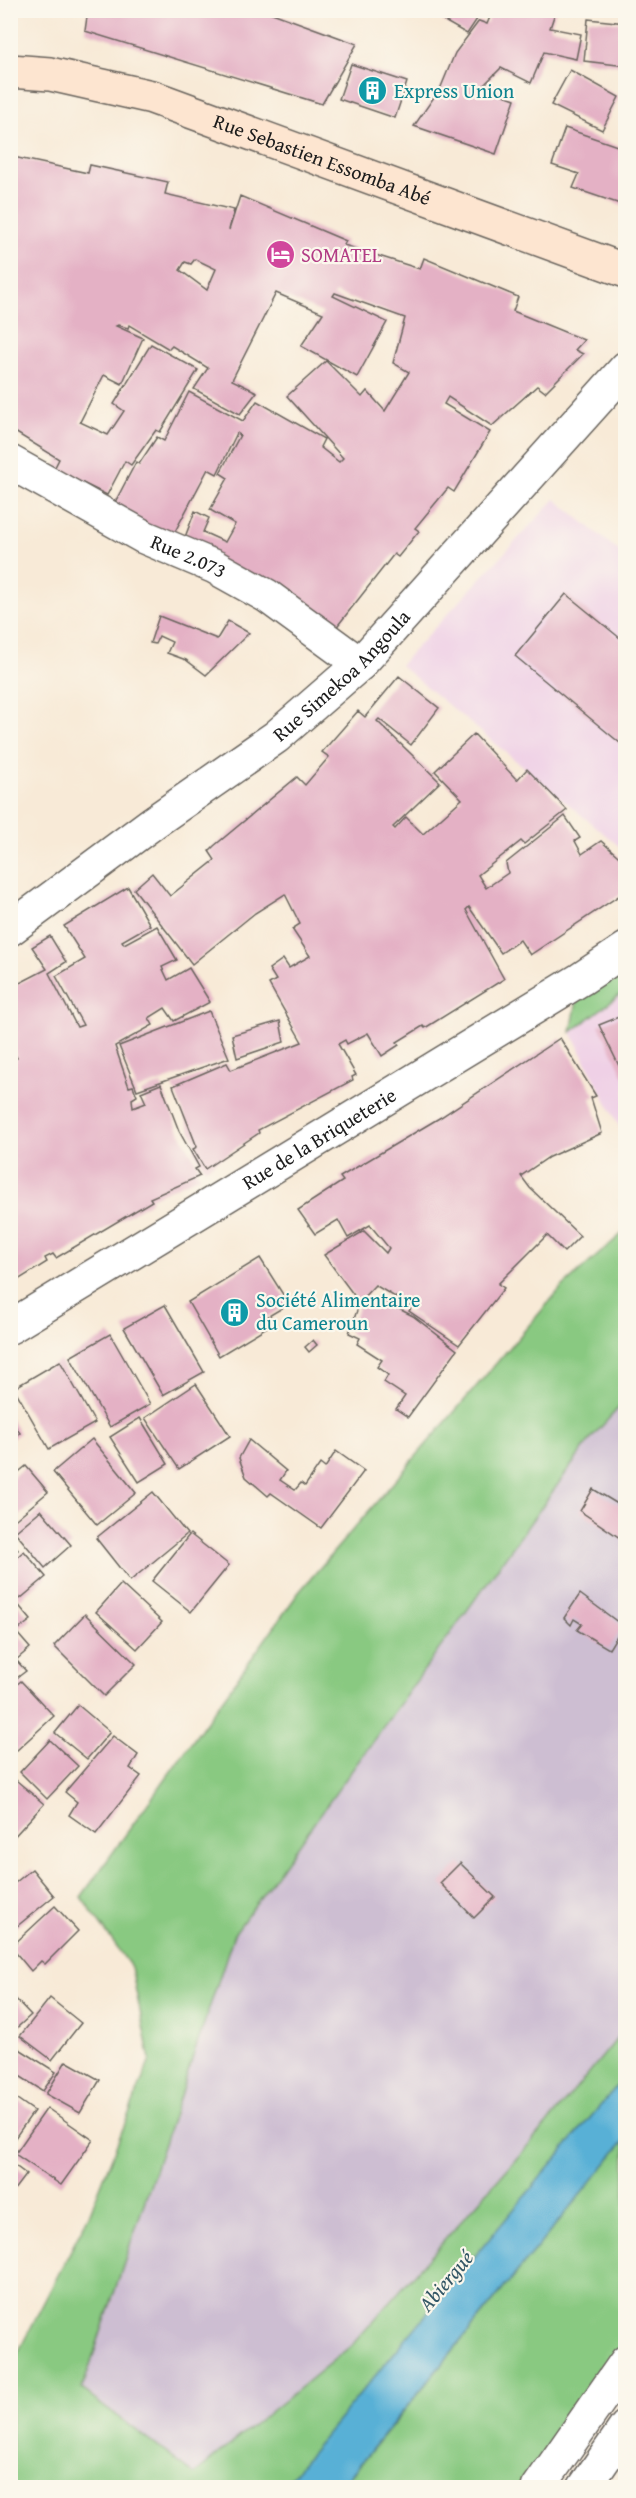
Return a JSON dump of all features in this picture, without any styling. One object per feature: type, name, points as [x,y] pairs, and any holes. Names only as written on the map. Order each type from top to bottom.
[{"type":"main road","name":"Rue Sebastien Essomba Abé","points":[[10,71],[50,74],[152,97],[626,271]]},
{"type":"street","name":"Rue Simekoa Angoula","points":[[10,929],[154,822],[276,737],[360,664],[626,368]]},
{"type":"street","name":"Rue 2.073","points":[[10,462],[57,486],[144,537],[215,567],[267,596],[360,664]]},
{"type":"street","name":"Rue de la Briqueterie","points":[[10,1327],[551,998],[626,949]]},
{"type":"street","points":[[538,2487],[626,2361]]},
{"type":"street","points":[[584,2487],[626,2427]]},
{"type":"shaded area","points":[[555,499],[625,556],[625,851],[400,665]]},
{"type":"shaded area","points":[[625,991],[625,1138],[571,1032]]},
{"type":"shaded area","points":[[625,1401],[625,2029],[546,2125],[352,2345],[194,2474],[82,2388],[234,1934],[592,1437]]},
{"type":"green space","points":[[625,949],[625,991],[571,1032],[581,979]]},
{"type":"green space","points":[[625,1231],[625,1401],[592,1437],[234,1934],[82,2389],[194,2474],[352,2345],[546,2125],[625,2029],[625,2076],[291,2477],[275,2488],[11,2488],[11,2366],[89,2215],[150,2060],[131,1967],[81,1897],[299,1592],[562,1287]]},
{"type":"green space","points":[[625,2140],[625,2362],[538,2487],[341,2488]]},
{"type":"water","points":[[625,2076],[625,2140],[341,2487],[275,2487],[291,2477]]},
{"type":"building","points":[[88,10],[264,10],[357,44],[322,104],[85,31]]},
{"type":"building","points":[[425,10],[483,10],[467,34]]},
{"type":"building","points":[[493,10],[556,10],[550,28],[581,34],[576,59],[544,52],[531,83],[501,68],[482,87],[515,99],[496,154],[414,126],[441,87],[455,53],[479,21],[487,24]]},
{"type":"building","points":[[588,19],[626,23],[626,66],[584,61]]},
{"type":"building","name":"Express Union","points":[[351,64],[407,82],[395,118],[339,99]]},
{"type":"building","points":[[570,70],[619,97],[602,130],[551,105]]},
{"type":"building","points":[[565,128],[626,149],[626,206],[573,188],[579,174],[552,165]]},
{"type":"building","points":[[10,152],[14,152],[13,157],[88,173],[90,165],[168,182],[165,194],[234,210],[229,230],[240,196],[346,241],[344,245],[420,269],[424,258],[518,297],[513,311],[584,340],[575,350],[583,354],[545,392],[537,386],[492,426],[448,397],[444,404],[490,432],[454,492],[448,488],[415,528],[419,531],[398,557],[394,554],[335,629],[182,545],[195,511],[209,518],[203,532],[225,542],[235,524],[210,510],[228,478],[220,473],[240,435],[237,433],[217,474],[208,469],[170,541],[112,508],[136,462],[139,464],[157,437],[164,441],[189,392],[243,421],[257,401],[324,439],[320,447],[339,462],[343,458],[287,396],[326,361],[362,397],[367,391],[385,411],[409,372],[393,363],[405,318],[335,293],[333,296],[387,322],[357,377],[301,346],[323,313],[276,293],[232,380],[257,392],[240,414],[194,389],[208,368],[172,346],[169,349],[129,325],[128,328],[116,326],[143,338],[122,384],[104,375],[80,422],[108,435],[124,411],[114,404],[151,344],[198,370],[160,432],[156,430],[131,465],[125,461],[107,495],[54,469],[59,459],[10,429]],"holes":[[[195,259],[216,269],[207,290],[180,270],[185,262],[191,264]]]},
{"type":"building","points":[[566,594],[626,643],[626,748],[515,656]]},
{"type":"building","points":[[159,616],[217,639],[228,621],[249,633],[206,675],[186,660],[167,653],[172,642],[159,636],[155,644],[150,643]]},
{"type":"building","points":[[399,676],[439,708],[411,745],[379,719],[377,721],[440,782],[393,827],[395,829],[406,817],[423,834],[462,799],[435,771],[474,734],[517,780],[527,769],[567,810],[524,844],[521,841],[478,875],[486,888],[508,873],[506,863],[565,816],[580,838],[575,841],[582,854],[601,841],[626,863],[626,891],[530,955],[520,940],[501,953],[469,907],[466,910],[504,979],[425,1028],[423,1026],[397,1042],[399,1045],[382,1056],[368,1033],[347,1044],[345,1040],[338,1044],[356,1075],[352,1077],[353,1080],[258,1130],[259,1133],[205,1169],[193,1149],[197,1147],[173,1086],[227,1063],[231,1070],[302,1042],[269,984],[276,980],[269,969],[283,959],[289,968],[310,956],[292,929],[300,924],[285,894],[255,913],[192,964],[134,889],[152,873],[170,896],[215,860],[209,851],[214,846],[297,777],[305,785],[329,757],[322,752],[358,711],[365,717]]},
{"type":"building","points":[[128,887],[150,925],[122,941],[124,944],[157,926],[177,960],[162,967],[168,980],[189,968],[210,1002],[174,1021],[165,1008],[149,1018],[153,1025],[115,1046],[129,1087],[133,1086],[137,1096],[132,1099],[133,1108],[146,1103],[141,1092],[161,1084],[179,1131],[199,1167],[195,1169],[200,1176],[150,1198],[152,1201],[56,1258],[53,1254],[45,1258],[47,1262],[10,1285],[10,1061],[17,1058],[10,1045],[10,988],[47,969],[32,947],[50,936],[66,962],[49,973],[77,1027],[83,1025],[56,976],[85,959],[64,926]]},
{"type":"building","points":[[209,1011],[229,1058],[137,1090],[119,1046]]},
{"type":"building","points":[[626,1014],[626,1080],[599,1025]]},
{"type":"building","points":[[280,1021],[284,1042],[237,1058],[232,1035]]},
{"type":"building","points":[[560,1038],[596,1096],[591,1098],[602,1133],[549,1157],[521,1176],[530,1188],[580,1236],[564,1252],[547,1235],[498,1284],[504,1288],[459,1345],[409,1311],[412,1307],[375,1285],[359,1302],[324,1255],[364,1231],[386,1253],[389,1248],[370,1225],[348,1238],[338,1220],[315,1234],[298,1210],[343,1181],[340,1177],[441,1117]]},
{"type":"building","name":"Société Alimentaire du Cameroun","points":[[260,1258],[289,1304],[262,1320],[267,1327],[219,1356],[188,1302]]},
{"type":"building","points":[[377,1298],[413,1316],[457,1350],[408,1417],[396,1409],[405,1396],[384,1382],[388,1375],[377,1367],[382,1360],[357,1344],[360,1338],[349,1333],[360,1302],[373,1307]]},
{"type":"building","points":[[165,1305],[204,1372],[163,1395],[124,1328]]},
{"type":"building","points":[[110,1334],[150,1404],[110,1427],[70,1357]]},
{"type":"building","points":[[313,1340],[317,1345],[309,1352],[305,1347]]},
{"type":"building","points":[[60,1361],[95,1423],[49,1449],[14,1388]]},
{"type":"building","points":[[196,1384],[230,1436],[179,1469],[145,1418]]},
{"type":"building","points":[[140,1418],[168,1464],[139,1482],[110,1437]]},
{"type":"building","points":[[10,1419],[20,1433],[10,1440]]},
{"type":"building","points":[[92,1439],[136,1493],[97,1525],[53,1472]]},
{"type":"building","points":[[249,1440],[286,1471],[280,1480],[295,1490],[301,1483],[305,1486],[320,1464],[325,1468],[336,1451],[364,1471],[321,1528],[271,1493],[268,1496],[246,1477],[239,1458]]},
{"type":"building","points":[[26,1466],[48,1492],[10,1524],[10,1479]]},
{"type":"building","points":[[593,1489],[626,1509],[626,1542],[580,1511]]},
{"type":"building","points":[[153,1492],[187,1534],[130,1581],[96,1538]]},
{"type":"building","points":[[41,1510],[71,1545],[45,1568],[15,1532]]},
{"type":"building","points":[[190,1534],[229,1565],[191,1612],[152,1581]]},
{"type":"building","points":[[10,1541],[18,1550],[10,1556]]},
{"type":"building","points":[[24,1551],[46,1577],[20,1599],[10,1589],[10,1563]]},
{"type":"building","points":[[121,1584],[162,1622],[137,1649],[96,1612]]},
{"type":"building","points":[[580,1594],[623,1626],[609,1649],[577,1630],[582,1624],[574,1619],[571,1625],[564,1618]]},
{"type":"building","points":[[10,1595],[31,1620],[19,1629],[10,1619]]},
{"type":"building","points":[[85,1614],[136,1664],[104,1696],[54,1646]]},
{"type":"building","points":[[10,1625],[30,1648],[16,1660],[26,1671],[10,1683]]},
{"type":"building","points":[[21,1681],[54,1716],[16,1751],[10,1745],[10,1690]]},
{"type":"building","points":[[78,1705],[110,1732],[87,1759],[55,1733]]},
{"type":"building","points":[[113,1736],[138,1755],[130,1768],[141,1776],[96,1834],[69,1815],[77,1802],[65,1792]]},
{"type":"building","points":[[50,1740],[78,1766],[47,1799],[20,1772]]},
{"type":"building","points":[[10,1775],[44,1804],[10,1841]]},
{"type":"building","points":[[460,1863],[495,1897],[474,1918],[440,1883]]},
{"type":"building","points":[[32,1869],[54,1896],[10,1932],[10,1887]]},
{"type":"building","points":[[55,1906],[78,1931],[45,1964],[41,1961],[31,1971],[11,1947]]},
{"type":"building","points":[[10,1993],[31,2015],[10,2034]]},
{"type":"building","points":[[50,1998],[81,2023],[52,2060],[20,2036]]},
{"type":"building","points":[[10,2043],[56,2072],[43,2091],[10,2070]]},
{"type":"building","points":[[66,2061],[100,2080],[80,2113],[46,2094]]},
{"type":"building","points":[[10,2094],[34,2111],[10,2145]]},
{"type":"building","points":[[47,2108],[93,2140],[61,2185],[15,2154]]},
{"type":"building","points":[[10,2162],[26,2174],[10,2195]]},
{"type":"place","name":"Express Union","points":[[373,91]]},
{"type":"place","name":"SOMATEL","points":[[280,255]]},
{"type":"place","name":"Société Alimentaire du Cameroun","points":[[235,1312]]},
{"type":"water label","name":"Abiergué","points":[[446,2281]]}]
